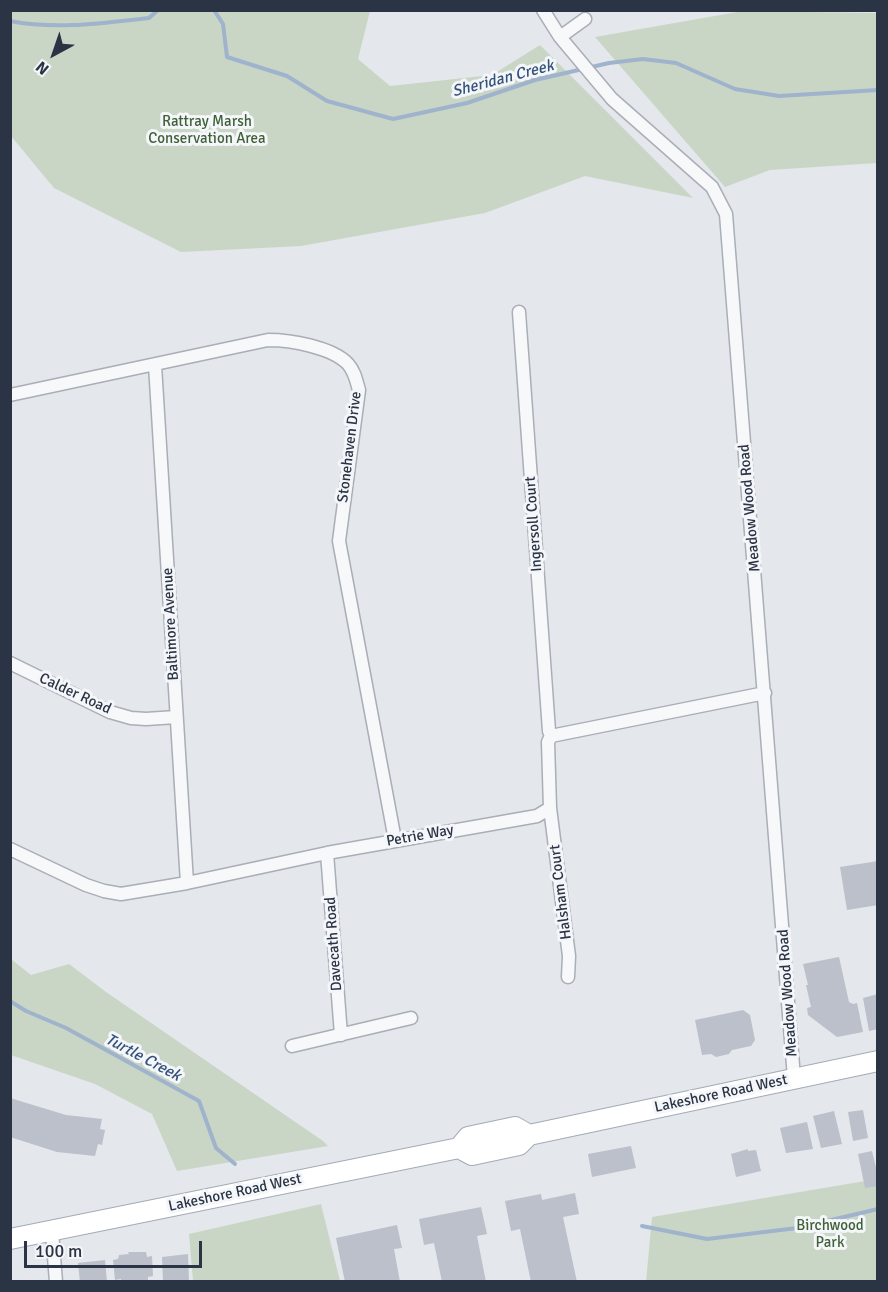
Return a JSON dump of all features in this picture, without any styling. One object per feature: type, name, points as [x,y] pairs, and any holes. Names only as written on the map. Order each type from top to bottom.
[{"type":"main road","name":"Lakeshore Road West","points":[[10,1239],[459,1148],[472,1155],[519,1145],[528,1135],[878,1061]]},
{"type":"street","name":"Meadow Wood Road","points":[[543,10],[560,38],[603,88],[712,187],[726,214],[794,1078]]},
{"type":"street","points":[[560,38],[585,19]]},
{"type":"street","name":"Ingersoll Court","points":[[519,312],[551,736]]},
{"type":"street","name":"Stonehaven Drive","points":[[10,395],[268,339],[301,342],[347,363],[355,375],[359,390],[339,541],[395,840]]},
{"type":"street","name":"Baltimore Avenue","points":[[155,365],[187,883]]},
{"type":"street","name":"Calder Road","points":[[10,663],[110,712],[131,718],[176,717]]},
{"type":"street","points":[[550,808],[548,742],[551,736],[765,693]]},
{"type":"street","name":"Petrie Way","points":[[10,849],[86,885],[120,894],[187,883],[395,840],[537,816],[550,808]]},
{"type":"street","name":"Halsham Court","points":[[550,808],[569,956],[568,977]]},
{"type":"street","name":"Davecath Road","points":[[327,853],[341,1035]]},
{"type":"street","points":[[292,1046],[411,1018]]},
{"type":"street","points":[[52,1231],[56,1281]]},
{"type":"green space","name":"Rattray Marsh Conservation Area","points":[[10,11],[370,11],[358,59],[390,86],[492,75],[540,45],[693,198],[585,176],[485,213],[301,246],[181,252],[54,188],[11,136]]},
{"type":"green space","points":[[743,11],[877,13],[877,163],[770,170],[725,187],[595,37]]},
{"type":"green space","points":[[11,959],[31,975],[69,964],[328,1146],[177,1171],[152,1114],[95,1084],[11,1055]]},
{"type":"green space","name":"Birchwood Park","points":[[877,1179],[877,1281],[646,1282],[652,1217]]},
{"type":"green space","points":[[321,1204],[340,1281],[193,1281],[189,1234]]},
{"type":"building","points":[[878,861],[878,905],[847,910],[840,867]]},
{"type":"building","points":[[839,957],[849,1002],[857,1003],[863,1032],[837,1037],[808,1015],[807,1008],[811,1007],[803,964]]},
{"type":"building","points":[[878,994],[878,1029],[869,1031],[863,998]]},
{"type":"building","points":[[743,1010],[750,1015],[755,1040],[751,1046],[732,1050],[729,1054],[716,1057],[711,1054],[702,1055],[695,1020]]},
{"type":"building","points":[[10,1098],[66,1115],[102,1119],[100,1129],[105,1130],[102,1145],[98,1144],[95,1156],[57,1152],[10,1137]]},
{"type":"building","points":[[863,1110],[868,1138],[853,1141],[848,1112]]},
{"type":"building","points":[[834,1111],[842,1144],[821,1148],[813,1116]]},
{"type":"building","points":[[807,1122],[813,1149],[786,1153],[780,1128]]},
{"type":"building","points":[[631,1146],[636,1168],[592,1177],[588,1154]]},
{"type":"building","points":[[748,1149],[748,1151],[756,1150],[761,1171],[736,1177],[731,1154]]},
{"type":"building","points":[[872,1151],[878,1186],[865,1188],[858,1154]]},
{"type":"building","points":[[575,1193],[579,1214],[563,1217],[577,1282],[531,1282],[520,1229],[511,1231],[505,1201],[541,1194],[542,1200]]},
{"type":"building","points":[[481,1207],[487,1234],[477,1236],[486,1282],[442,1282],[434,1243],[424,1245],[419,1219]]},
{"type":"building","points":[[397,1225],[402,1248],[394,1249],[400,1282],[345,1282],[336,1238]]},
{"type":"building","points":[[128,1252],[146,1252],[147,1257],[152,1256],[153,1276],[148,1277],[148,1282],[115,1280],[113,1260],[118,1259],[119,1255],[129,1254]]},
{"type":"building","points":[[188,1254],[189,1282],[163,1282],[162,1257]]},
{"type":"building","points":[[105,1260],[107,1282],[80,1282],[78,1263]]},
{"type":"waterway","name":"Sheridan Creek","points":[[10,21],[45,25],[97,24],[149,18],[158,10]]},
{"type":"waterway","name":"Sheridan Creek","points":[[214,10],[223,24],[227,57],[287,76],[327,101],[393,119],[467,103],[535,80],[609,63],[643,59],[676,63],[735,89],[779,96],[878,90]]},
{"type":"waterway","name":"Turtle Creek","points":[[10,1001],[26,1011],[66,1028],[199,1101],[216,1148],[235,1164]]},
{"type":"waterway","points":[[642,1226],[707,1239],[797,1228],[878,1209]]}]
